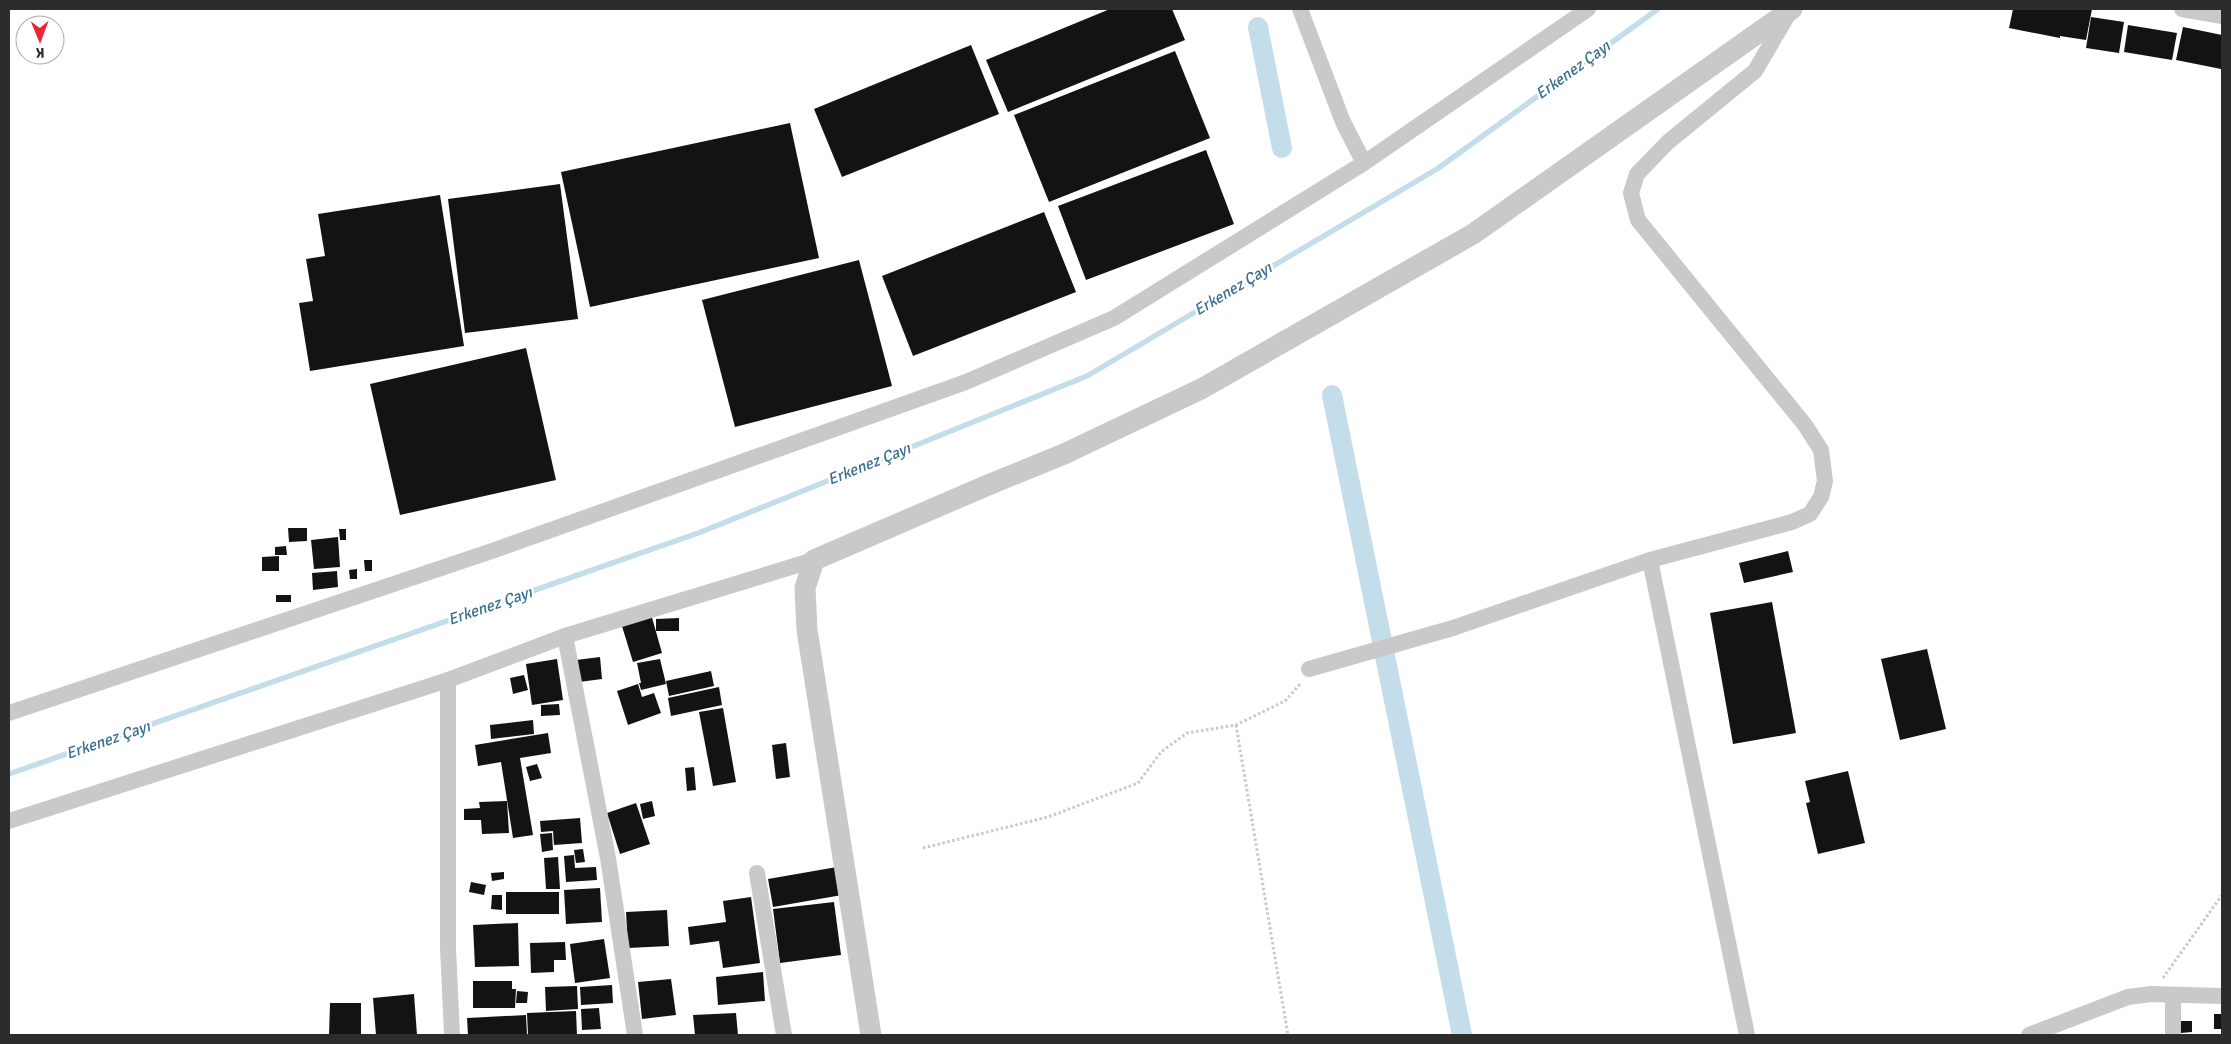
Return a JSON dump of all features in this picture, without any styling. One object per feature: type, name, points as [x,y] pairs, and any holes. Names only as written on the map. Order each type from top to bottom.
[{"type":"street","points":[[1300,9],[1343,122],[1364,163]]},
{"type":"street","points":[[9,713],[492,551],[966,382],[1114,318],[1364,163],[1588,9]]},
{"type":"street","points":[[9,821],[448,680],[565,636],[814,560],[988,484],[1064,454],[1210,384],[1473,234],[1792,9]]},
{"type":"street","points":[[1309,669],[1453,628],[1650,560],[1792,522],[1810,514],[1821,498],[1825,481],[1821,450],[1805,426],[1638,220],[1631,193],[1637,174],[1668,142],[1755,71],[1792,9]]},
{"type":"street","points":[[2182,9],[2222,16]]},
{"type":"street","points":[[814,560],[804,588],[807,630],[871,1035]]},
{"type":"street","points":[[1650,560],[1748,1035]]},
{"type":"street","points":[[565,636],[608,858],[635,1035]]},
{"type":"street","points":[[448,680],[448,948],[452,1035]]},
{"type":"street","points":[[758,873],[784,1035]]},
{"type":"street","points":[[2029,1035],[2128,997],[2151,994],[2222,996]]},
{"type":"street","points":[[2172,996],[2173,1035]]},
{"type":"path","points":[[923,848],[1048,817],[1138,783],[1162,752],[1188,734],[1236,726],[1284,701],[1304,680],[1309,669]]},
{"type":"path","points":[[1236,726],[1288,1035]]},
{"type":"path","points":[[2151,994],[2222,895]]},
{"type":"building","points":[[1110,9],[1172,9],[1185,40],[1008,112],[986,60]]},
{"type":"building","points":[[2013,9],[2092,9],[2086,40],[2060,36],[2060,38],[2009,28]]},
{"type":"building","points":[[2091,17],[2124,22],[2119,53],[2086,48]]},
{"type":"building","points":[[2128,25],[2177,33],[2172,60],[2124,52]]},
{"type":"building","points":[[2183,27],[2222,35],[2221,69],[2176,60]]},
{"type":"building","points":[[971,45],[999,114],[842,177],[814,109]]},
{"type":"building","points":[[1175,51],[1210,138],[1049,202],[1014,115]]},
{"type":"building","points":[[790,123],[819,258],[590,307],[561,172]]},
{"type":"building","points":[[1206,150],[1234,224],[1086,280],[1058,206]]},
{"type":"building","points":[[560,184],[578,319],[465,333],[448,199]]},
{"type":"building","points":[[440,195],[464,346],[310,371],[299,303],[313,301],[306,259],[325,256],[318,214]]},
{"type":"building","points":[[1044,212],[1076,292],[913,356],[882,276]]},
{"type":"building","points":[[859,260],[892,386],[735,427],[702,300]]},
{"type":"building","points":[[526,348],[556,480],[400,515],[370,384]]},
{"type":"building","points":[[288,528],[307,528],[307,541],[289,542]]},
{"type":"building","points":[[339,529],[346,529],[346,540],[340,540]]},
{"type":"building","points":[[338,537],[340,567],[314,569],[311,540]]},
{"type":"building","points":[[286,546],[287,555],[275,555],[275,547]]},
{"type":"building","points":[[1788,551],[1793,572],[1744,583],[1739,563]]},
{"type":"building","points":[[279,556],[279,571],[262,571],[262,557]]},
{"type":"building","points":[[364,560],[372,560],[372,571],[365,571]]},
{"type":"building","points":[[357,569],[357,579],[350,579],[349,570]]},
{"type":"building","points":[[337,571],[338,587],[313,590],[312,573]]},
{"type":"building","points":[[276,595],[291,595],[291,602],[276,602]]},
{"type":"building","points":[[1772,602],[1796,733],[1733,744],[1710,613]]},
{"type":"building","points":[[651,614],[662,653],[633,662],[621,623]]},
{"type":"building","points":[[679,618],[679,631],[656,631],[656,619]]},
{"type":"building","points":[[1927,649],[1946,729],[1900,740],[1881,659]]},
{"type":"building","points":[[600,657],[602,679],[579,682],[576,660]]},
{"type":"building","points":[[557,659],[563,700],[532,705],[526,664]]},
{"type":"building","points":[[660,659],[666,684],[641,690],[637,663]]},
{"type":"building","points":[[711,671],[714,686],[669,696],[666,681]]},
{"type":"building","points":[[524,675],[528,690],[513,694],[510,678]]},
{"type":"building","points":[[638,684],[642,697],[654,693],[661,713],[628,725],[617,691]]},
{"type":"building","points":[[719,687],[722,705],[671,716],[668,698]]},
{"type":"building","points":[[559,704],[560,715],[541,716],[541,705]]},
{"type":"building","points":[[723,708],[736,782],[713,786],[699,712]]},
{"type":"building","points":[[533,720],[534,734],[491,739],[490,725]]},
{"type":"building","points":[[548,733],[551,753],[520,758],[533,835],[513,838],[501,762],[478,766],[475,745]]},
{"type":"building","points":[[786,743],[790,777],[776,779],[772,745]]},
{"type":"building","points":[[537,764],[542,778],[530,781],[526,767]]},
{"type":"building","points":[[694,767],[696,790],[687,791],[685,768]]},
{"type":"building","points":[[1848,771],[1865,843],[1818,854],[1806,803],[1810,802],[1805,781]]},
{"type":"building","points":[[507,801],[509,833],[482,834],[481,820],[464,820],[464,809],[480,808],[479,802]]},
{"type":"building","points":[[652,801],[655,816],[643,819],[640,804]]},
{"type":"building","points":[[636,803],[650,844],[620,854],[607,813]]},
{"type":"building","points":[[580,818],[582,843],[554,845],[553,831],[541,832],[540,821]]},
{"type":"building","points":[[552,833],[553,850],[542,852],[540,834]]},
{"type":"building","points":[[583,849],[585,862],[576,863],[574,850]]},
{"type":"building","points":[[574,855],[575,868],[596,867],[597,880],[566,882],[564,856]]},
{"type":"building","points":[[558,857],[560,889],[546,889],[544,858]]},
{"type":"building","points":[[837,867],[842,895],[773,907],[768,879]]},
{"type":"building","points":[[504,872],[504,879],[492,881],[491,873]]},
{"type":"building","points":[[471,882],[486,885],[484,895],[469,892]]},
{"type":"building","points":[[600,888],[602,922],[566,924],[564,890]]},
{"type":"building","points":[[506,892],[559,892],[559,914],[506,914]]},
{"type":"building","points":[[492,895],[502,895],[502,910],[491,909]]},
{"type":"building","points":[[751,897],[760,963],[723,968],[719,941],[690,945],[688,927],[726,922],[723,901]]},
{"type":"building","points":[[834,902],[841,955],[780,963],[773,909]]},
{"type":"building","points":[[667,910],[669,946],[628,948],[626,912]]},
{"type":"building","points":[[518,923],[519,966],[475,967],[473,925]]},
{"type":"building","points":[[604,939],[610,978],[575,983],[570,944]]},
{"type":"building","points":[[565,942],[566,960],[554,960],[554,972],[531,973],[530,943]]},
{"type":"building","points":[[763,972],[765,1001],[718,1005],[716,977]]},
{"type":"building","points":[[671,979],[676,1015],[642,1019],[638,982]]},
{"type":"building","points":[[473,981],[512,981],[512,989],[516,989],[515,1008],[473,1008]]},
{"type":"building","points":[[612,985],[613,1003],[581,1005],[580,987]]},
{"type":"building","points":[[577,986],[578,1009],[546,1011],[545,987]]},
{"type":"building","points":[[517,991],[528,992],[527,1003],[516,1003]]},
{"type":"building","points":[[414,994],[417,1035],[376,1035],[373,998]]},
{"type":"building","points":[[330,1003],[361,1003],[361,1035],[329,1035]]},
{"type":"building","points":[[599,1008],[601,1029],[582,1030],[581,1009]]},
{"type":"building","points":[[576,1011],[577,1035],[528,1035],[527,1013]]},
{"type":"building","points":[[736,1013],[738,1035],[695,1035],[693,1015]]},
{"type":"building","points":[[2214,1014],[2222,1014],[2222,1029],[2214,1029]]},
{"type":"building","points":[[526,1015],[527,1035],[468,1035],[467,1018]]},
{"type":"building","points":[[2181,1021],[2192,1021],[2192,1032],[2181,1033]]},
{"type":"waterway","name":"Erkenez Çayı","points":[[9,774],[701,532],[1087,376],[1437,169],[1658,9]]},
{"type":"waterway","points":[[1258,27],[1282,148]]},
{"type":"waterway","points":[[1332,395],[1462,1035]]}]
